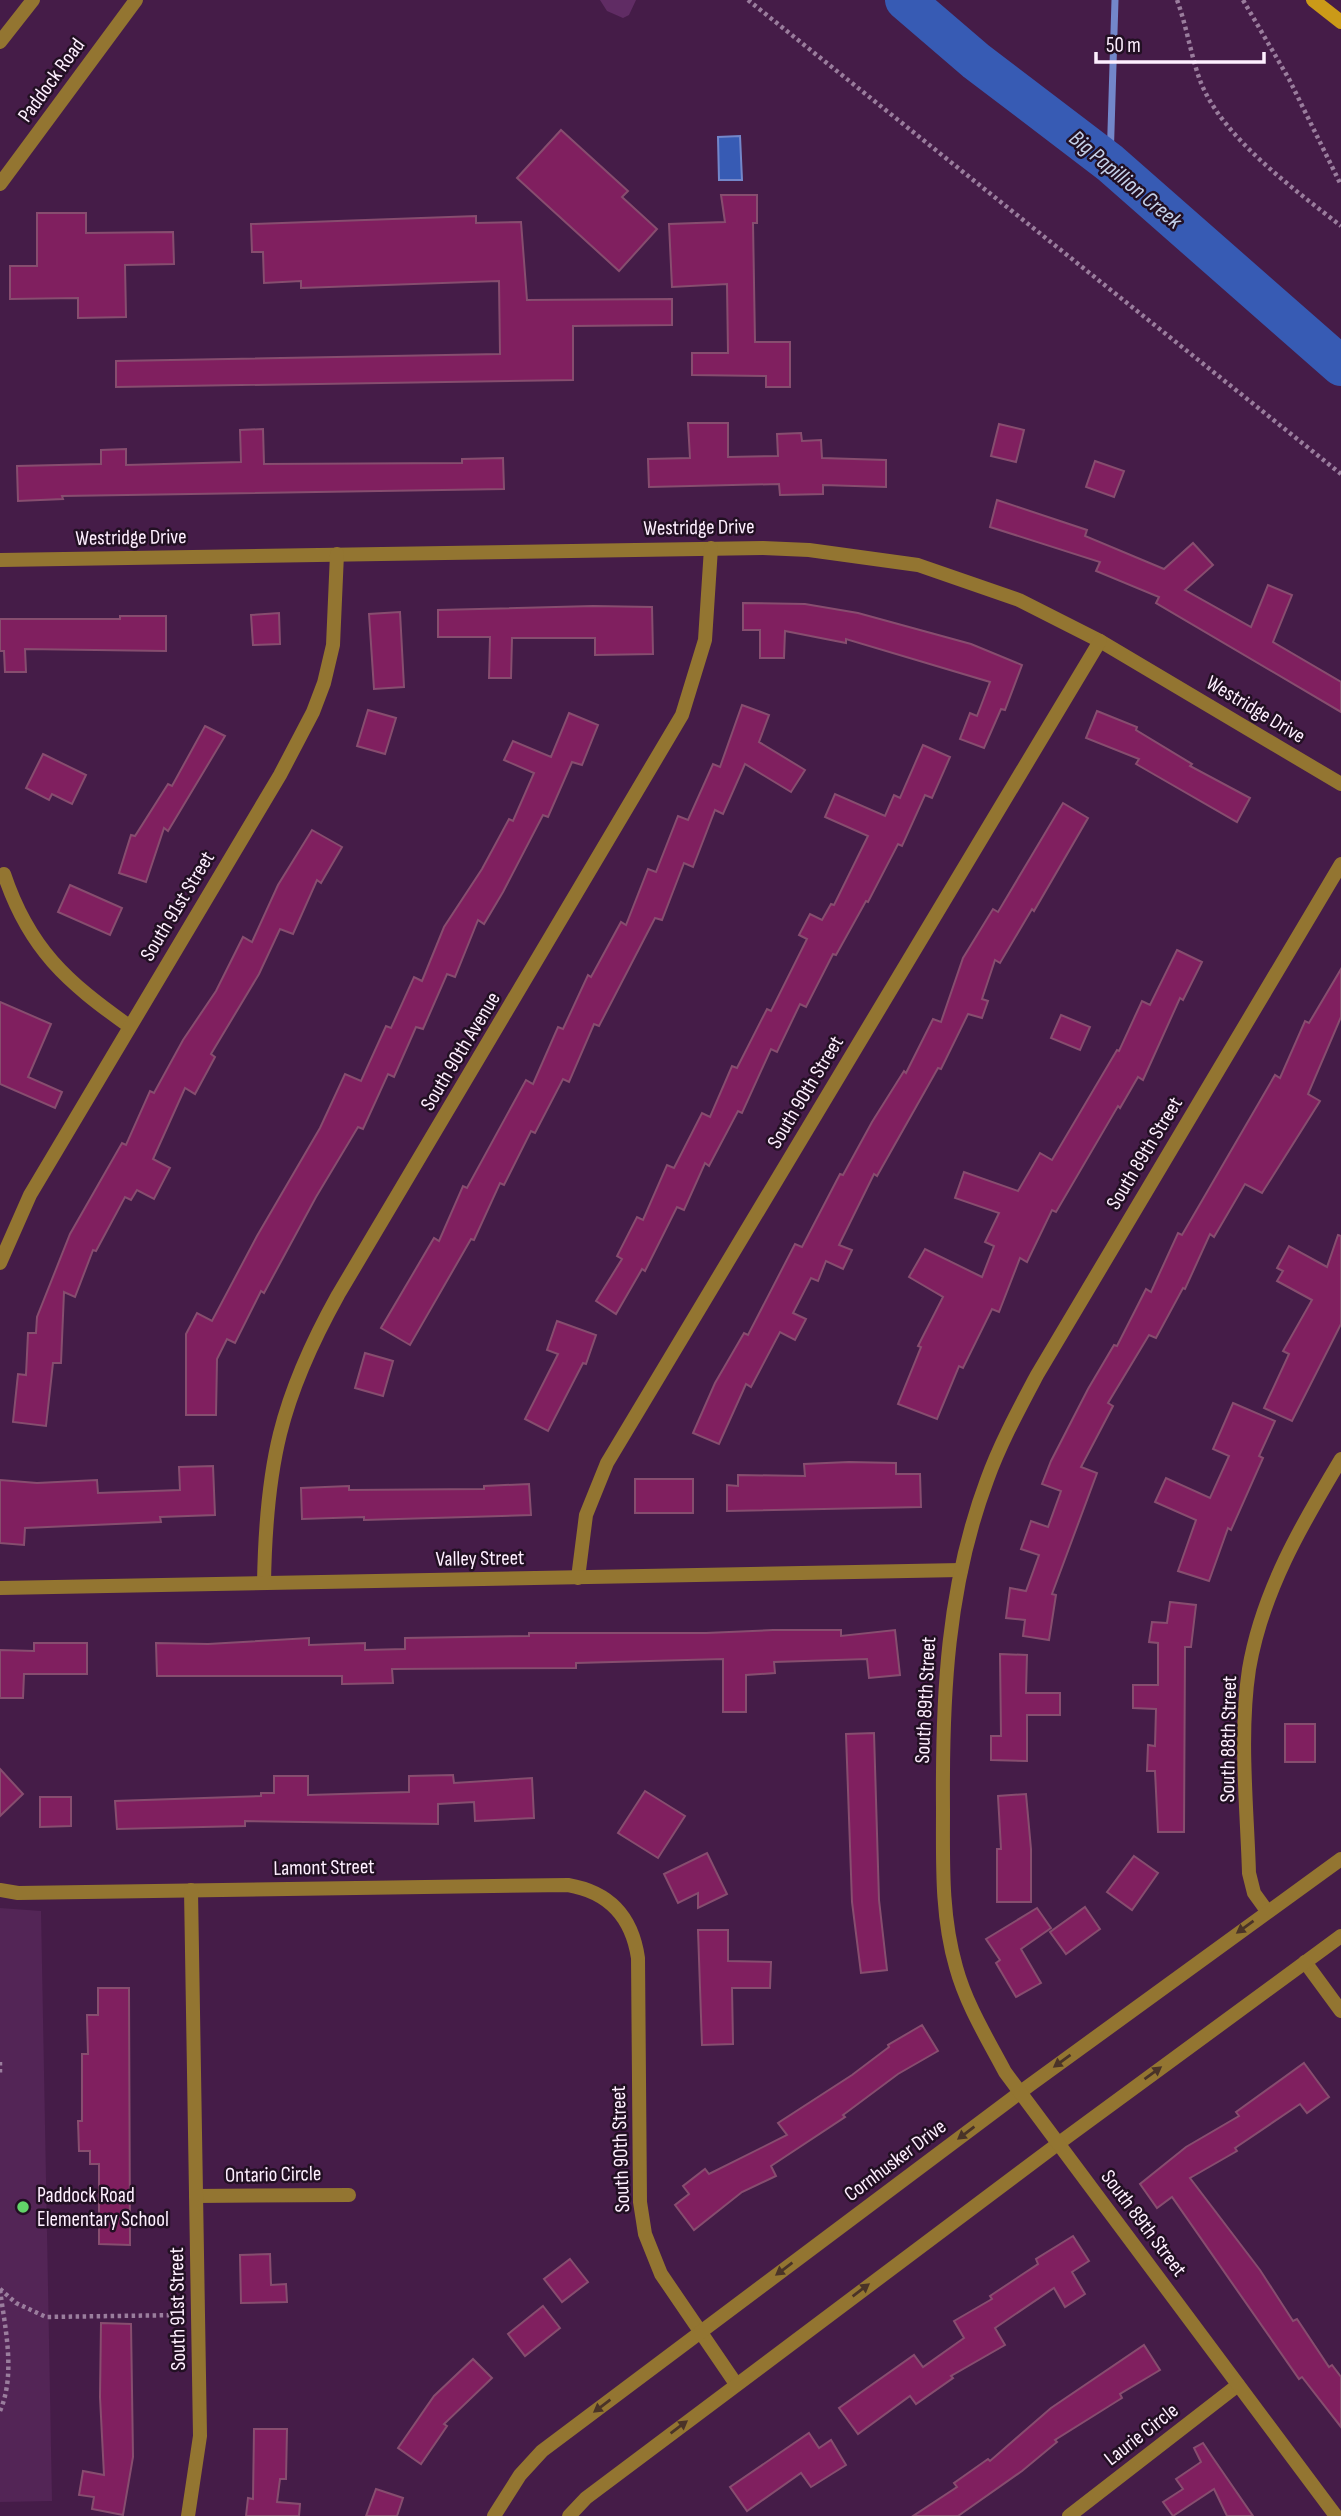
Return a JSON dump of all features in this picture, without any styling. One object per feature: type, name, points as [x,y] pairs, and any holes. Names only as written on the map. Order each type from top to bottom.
[{"type":"main road","points":[[1313,0],[1341,22]]},
{"type":"street","points":[[0,42],[33,0]]},
{"type":"street","name":"Paddock Road","points":[[0,184],[136,0]]},
{"type":"street","name":"Westridge Drive","points":[[0,560],[712,548],[809,550],[918,565],[1019,600],[1100,640],[1341,784]]},
{"type":"street","name":"South 90th Avenue","points":[[264,1583],[265,1516],[270,1468],[283,1416],[302,1366],[338,1295],[682,715],[705,640],[712,548]]},
{"type":"street","name":"South 91st Street","points":[[0,1262],[30,1195],[280,775],[313,712],[333,645],[337,554]]},
{"type":"street","name":"South 90th Street","points":[[578,1578],[586,1516],[607,1463],[1100,640]]},
{"type":"street","name":"South 89th Street","points":[[1336,2516],[1005,2072],[974,2014],[956,1970],[946,1923],[942,1708],[948,1640],[961,1570],[987,1479],[1037,1375],[1341,864]]},
{"type":"street","points":[[4,874],[13,900],[38,947],[83,994],[129,1026]]},
{"type":"street","name":"South 88th Street","points":[[1267,1911],[1254,1894],[1249,1873],[1245,1709],[1249,1670],[1256,1637],[1275,1582],[1300,1527],[1341,1458]]},
{"type":"street","name":"Valley Street","points":[[0,1588],[961,1570]]},
{"type":"street","name":"Cornhusker Drive","points":[[494,2516],[520,2475],[542,2451],[1021,2092],[1341,1859]]},
{"type":"street","name":"Lamont Street","points":[[0,1890],[18,1893],[568,1885],[583,1888],[610,1901],[632,1930]]},
{"type":"street","name":"South 91st Street","points":[[188,2516],[200,2436],[191,1890]]},
{"type":"street","name":"South 90th Street","points":[[632,1930],[638,1958],[640,2202],[645,2234],[661,2274],[736,2384]]},
{"type":"street","points":[[569,2516],[586,2498],[736,2384],[1341,1936]]},
{"type":"street","points":[[1305,1962],[1341,2011]]},
{"type":"street","name":"Ontario Circle","points":[[196,2196],[349,2194]]},
{"type":"street","name":"Laurie Circle","points":[[1069,2516],[1238,2385]]},
{"type":"path","points":[[748,0],[1341,474]]},
{"type":"path","points":[[1177,0],[1201,83],[1214,108],[1237,137],[1341,226]]},
{"type":"path","points":[[1242,0],[1283,69],[1341,185]]},
{"type":"path","points":[[0,2062],[0,2074]]},
{"type":"path","points":[[0,2290],[16,2303],[46,2317],[199,2314]]},
{"type":"path","points":[[0,2290],[8,2355],[5,2400],[0,2411]]},
{"type":"shaded area","points":[[600,0],[636,0],[629,15],[623,18],[607,11]]},
{"type":"shaded area","name":"Paddock Road Elementary School","points":[[0,1908],[41,1911],[52,2501],[0,2502]]},
{"type":"water","points":[[740,136],[742,180],[719,180],[718,137]]},
{"type":"building","points":[[561,130],[628,191],[622,197],[657,229],[619,271],[517,178]]},
{"type":"building","points":[[721,195],[757,195],[757,223],[753,223],[755,342],[790,342],[790,387],[766,387],[766,376],[692,375],[692,353],[728,353],[727,284],[672,287],[669,224],[725,222]]},
{"type":"building","points":[[37,213],[86,213],[86,233],[173,232],[174,264],[125,265],[126,317],[78,318],[78,298],[10,299],[10,266],[37,266]]},
{"type":"building","points":[[476,216],[476,223],[521,222],[527,300],[672,299],[672,325],[573,326],[573,380],[116,387],[116,361],[500,354],[499,281],[301,288],[301,281],[264,283],[263,252],[252,252],[251,224]]},
{"type":"building","points":[[688,423],[728,423],[728,457],[778,456],[777,434],[801,433],[802,441],[821,440],[822,458],[886,460],[886,487],[823,485],[823,494],[780,495],[779,484],[649,487],[648,459],[690,458]]},
{"type":"building","points":[[999,424],[1024,430],[1016,462],[991,456]]},
{"type":"building","points":[[263,429],[264,464],[462,463],[462,459],[503,458],[504,489],[62,496],[63,499],[18,501],[17,466],[101,464],[101,450],[126,449],[126,465],[241,462],[240,430]]},
{"type":"building","points":[[1095,461],[1124,471],[1114,497],[1086,487]]},
{"type":"building","points":[[997,500],[1087,530],[1085,536],[1164,569],[1193,543],[1213,565],[1185,590],[1251,627],[1268,585],[1292,595],[1273,642],[1341,682],[1341,712],[1156,603],[1159,597],[1096,571],[1100,562],[990,527]]},
{"type":"building","points":[[743,603],[805,604],[858,613],[971,644],[1022,665],[1005,710],[1001,709],[984,748],[960,739],[970,713],[977,716],[990,682],[846,639],[846,643],[785,631],[784,658],[760,658],[760,630],[743,630]]},
{"type":"building","points":[[652,607],[653,654],[595,655],[595,638],[512,638],[511,678],[489,678],[490,637],[438,637],[438,610]]},
{"type":"building","points":[[400,612],[404,687],[374,689],[369,614]]},
{"type":"building","points":[[279,613],[280,644],[253,645],[251,615]]},
{"type":"building","points":[[120,616],[166,616],[166,651],[25,649],[26,672],[5,672],[4,651],[0,651],[0,619],[120,619]]},
{"type":"building","points":[[742,705],[769,715],[759,742],[805,770],[791,792],[745,764],[723,814],[715,810],[693,867],[684,863],[662,920],[655,918],[599,1026],[594,1024],[569,1082],[563,1079],[535,1133],[531,1131],[504,1185],[500,1183],[474,1240],[471,1239],[410,1345],[381,1328],[434,1238],[439,1241],[463,1186],[467,1188],[526,1080],[533,1084],[558,1027],[563,1029],[588,975],[591,977],[621,922],[626,925],[648,869],[656,872],[678,816],[688,820],[713,764],[720,767]]},
{"type":"building","points":[[368,710],[396,718],[385,754],[357,746]]},
{"type":"building","points":[[1097,711],[1137,727],[1136,730],[1192,764],[1190,766],[1250,798],[1237,822],[1136,764],[1139,759],[1086,738]]},
{"type":"building","points":[[569,713],[598,725],[582,765],[572,762],[548,817],[543,815],[484,924],[478,920],[455,977],[447,974],[423,1029],[416,1027],[394,1077],[388,1074],[363,1129],[358,1127],[316,1197],[264,1293],[261,1291],[235,1343],[227,1339],[217,1359],[216,1415],[186,1415],[186,1334],[197,1313],[212,1321],[257,1236],[320,1128],[345,1074],[361,1081],[386,1026],[391,1028],[414,977],[422,981],[444,927],[482,869],[509,819],[513,821],[534,773],[504,760],[513,741],[551,757]]},
{"type":"building","points":[[205,726],[225,736],[168,831],[164,828],[146,882],[119,873],[131,835],[135,836],[168,784],[172,786]]},
{"type":"building","points":[[923,745],[950,757],[932,798],[925,795],[902,846],[898,844],[868,902],[866,901],[836,955],[833,954],[806,1007],[800,1004],[777,1052],[771,1049],[742,1113],[738,1111],[709,1166],[705,1163],[684,1210],[677,1207],[645,1271],[642,1269],[616,1314],[596,1301],[622,1259],[617,1256],[637,1217],[643,1220],[667,1165],[674,1168],[702,1113],[710,1117],[732,1066],[737,1068],[767,1009],[771,1011],[807,939],[799,935],[810,914],[822,920],[831,904],[834,905],[868,836],[825,817],[835,794],[885,816],[894,795],[900,798]]},
{"type":"building","points":[[43,754],[86,775],[72,804],[52,794],[49,800],[26,788]]},
{"type":"building","points":[[1063,803],[1088,818],[1000,963],[995,960],[982,999],[988,1001],[982,1018],[968,1014],[941,1069],[938,1068],[877,1176],[874,1174],[839,1245],[852,1250],[843,1269],[826,1261],[818,1281],[811,1278],[793,1313],[806,1319],[795,1340],[780,1332],[751,1387],[746,1384],[719,1444],[693,1433],[715,1383],[744,1333],[748,1335],[795,1244],[802,1247],[840,1174],[843,1175],[872,1122],[904,1071],[906,1073],[933,1019],[941,1022],[963,958],[993,909],[998,912]]},
{"type":"building","points":[[312,830],[342,847],[321,883],[317,880],[293,934],[280,929],[259,974],[211,1054],[215,1057],[195,1094],[185,1088],[153,1159],[170,1168],[154,1199],[137,1190],[131,1200],[125,1197],[96,1251],[93,1250],[75,1297],[64,1292],[61,1363],[53,1363],[46,1426],[13,1422],[18,1374],[26,1375],[28,1333],[36,1333],[37,1317],[70,1234],[122,1143],[126,1145],[150,1091],[154,1093],[183,1040],[216,991],[243,937],[252,942],[278,885]]},
{"type":"building","points":[[70,885],[122,908],[110,935],[58,912]]},
{"type":"building","points":[[1177,950],[1202,962],[1183,1000],[1180,998],[1143,1080],[1138,1077],[1120,1108],[1118,1106],[1056,1212],[1052,1210],[1027,1262],[1020,1258],[999,1312],[992,1309],[963,1368],[959,1366],[937,1419],[898,1404],[921,1347],[918,1346],[943,1297],[909,1277],[925,1249],[982,1277],[994,1246],[985,1242],[999,1213],[955,1198],[964,1172],[1018,1191],[1040,1153],[1052,1160],[1117,1050],[1119,1051],[1142,1001],[1150,1005]]},
{"type":"building","points":[[1341,969],[1341,1017],[1308,1094],[1320,1101],[1262,1193],[1245,1184],[1214,1237],[1210,1234],[1185,1289],[1183,1288],[1156,1338],[1149,1335],[1108,1403],[1113,1406],[1081,1467],[1097,1473],[1052,1594],[1056,1595],[1049,1640],[1023,1636],[1025,1620],[1006,1618],[1010,1588],[1026,1591],[1039,1555],[1021,1549],[1031,1521],[1048,1527],[1061,1491],[1042,1484],[1051,1461],[1088,1389],[1114,1345],[1117,1346],[1146,1289],[1151,1292],[1178,1233],[1182,1235],[1275,1075],[1280,1078],[1305,1021],[1309,1023]]},
{"type":"building","points":[[0,1002],[51,1024],[28,1077],[62,1092],[55,1108],[0,1084]]},
{"type":"building","points":[[1061,1015],[1090,1027],[1080,1050],[1051,1038]]},
{"type":"building","points":[[1338,1235],[1341,1236],[1341,1324],[1292,1421],[1264,1408],[1289,1354],[1283,1351],[1312,1300],[1277,1281],[1283,1271],[1277,1268],[1289,1246],[1327,1267]]},
{"type":"building","points":[[557,1321],[596,1335],[586,1364],[583,1363],[548,1431],[525,1419],[558,1354],[547,1350]]},
{"type":"building","points":[[365,1353],[393,1361],[383,1396],[355,1388]]},
{"type":"building","points":[[1233,1403],[1275,1421],[1259,1456],[1263,1458],[1231,1530],[1228,1528],[1209,1581],[1178,1571],[1196,1520],[1155,1502],[1166,1478],[1210,1498],[1229,1456],[1213,1449]]},
{"type":"building","points":[[896,1463],[896,1474],[920,1474],[921,1507],[727,1511],[727,1485],[738,1486],[738,1475],[805,1476],[804,1464]]},
{"type":"building","points":[[213,1466],[215,1515],[160,1517],[161,1522],[25,1528],[24,1545],[0,1543],[0,1480],[37,1483],[97,1480],[98,1493],[180,1490],[179,1467]]},
{"type":"building","points":[[635,1479],[693,1479],[693,1513],[635,1513]]},
{"type":"building","points":[[529,1484],[531,1515],[302,1519],[301,1488],[349,1486],[349,1490],[484,1489],[484,1486]]},
{"type":"building","points":[[1170,1602],[1196,1605],[1191,1647],[1185,1647],[1184,1832],[1158,1832],[1155,1771],[1147,1771],[1148,1745],[1155,1746],[1156,1709],[1133,1708],[1133,1685],[1158,1685],[1158,1643],[1149,1642],[1152,1622],[1167,1623]]},
{"type":"building","points":[[841,1630],[841,1636],[895,1630],[900,1675],[869,1678],[867,1659],[774,1662],[775,1673],[746,1675],[746,1712],[723,1712],[723,1659],[576,1663],[576,1668],[392,1669],[393,1683],[342,1684],[342,1676],[157,1676],[156,1643],[208,1644],[309,1638],[309,1645],[365,1643],[365,1650],[405,1649],[405,1638],[529,1636],[529,1633],[706,1633]]},
{"type":"building","points":[[34,1643],[87,1643],[87,1674],[24,1674],[23,1698],[0,1698],[0,1650],[34,1651]]},
{"type":"building","points":[[1000,1654],[1027,1655],[1026,1693],[1060,1693],[1060,1715],[1027,1715],[1027,1761],[991,1760],[991,1736],[1001,1736]]},
{"type":"building","points":[[1285,1724],[1315,1724],[1315,1762],[1285,1762]]},
{"type":"building","points":[[874,1733],[879,1900],[887,1970],[861,1973],[852,1902],[846,1734]]},
{"type":"building","points":[[0,1769],[23,1794],[0,1816]]},
{"type":"building","points":[[453,1775],[454,1783],[532,1778],[534,1818],[475,1821],[474,1802],[438,1804],[438,1824],[245,1821],[245,1826],[117,1829],[115,1801],[261,1796],[261,1793],[274,1793],[274,1776],[308,1776],[308,1795],[409,1792],[409,1776]]},
{"type":"building","points":[[645,1791],[685,1816],[658,1858],[618,1833]]},
{"type":"building","points":[[1026,1794],[1031,1849],[1031,1902],[997,1902],[997,1849],[1001,1849],[998,1796]]},
{"type":"building","points":[[40,1797],[71,1797],[71,1826],[40,1827]]},
{"type":"building","points":[[707,1853],[727,1894],[698,1908],[698,1893],[678,1903],[664,1874]]},
{"type":"building","points":[[1134,1856],[1158,1873],[1132,1910],[1107,1892]]},
{"type":"building","points":[[1085,1907],[1100,1929],[1066,1954],[1050,1932]]},
{"type":"building","points":[[1037,1908],[1051,1928],[1021,1949],[1041,1983],[1016,1997],[996,1963],[1000,1960],[986,1939]]},
{"type":"building","points":[[698,1930],[728,1930],[728,1961],[771,1962],[770,1988],[732,1988],[733,2044],[702,2045]]},
{"type":"building","points":[[98,1988],[129,1988],[130,2245],[99,2244],[99,2164],[90,2164],[90,2151],[79,2151],[82,2054],[88,2054],[87,2015],[98,2015]]},
{"type":"building","points":[[922,2025],[938,2051],[898,2074],[843,2115],[845,2117],[771,2166],[776,2176],[742,2192],[694,2230],[675,2205],[689,2194],[683,2186],[705,2169],[709,2174],[787,2135],[778,2123],[852,2075],[889,2047],[888,2045]]},
{"type":"building","points":[[1304,2063],[1329,2097],[1307,2113],[1300,2104],[1235,2148],[1237,2151],[1190,2178],[1260,2270],[1293,2321],[1297,2319],[1329,2367],[1332,2365],[1341,2377],[1341,2427],[1302,2377],[1299,2379],[1172,2197],[1157,2208],[1140,2184],[1186,2147],[1239,2116],[1236,2112]]},
{"type":"building","points":[[1073,2236],[1089,2261],[1072,2272],[1085,2294],[1065,2307],[1054,2288],[995,2328],[1005,2345],[951,2376],[953,2378],[916,2404],[910,2396],[858,2434],[839,2408],[914,2355],[923,2367],[964,2338],[954,2321],[992,2299],[990,2296],[1038,2264],[1036,2259]]},
{"type":"building","points":[[270,2254],[271,2285],[286,2284],[287,2302],[241,2303],[240,2255]]},
{"type":"building","points":[[570,2259],[588,2282],[562,2302],[544,2279]]},
{"type":"building","points":[[543,2306],[560,2328],[525,2356],[508,2334]]},
{"type":"building","points":[[101,2323],[131,2324],[133,2457],[123,2515],[92,2509],[94,2497],[79,2495],[83,2471],[104,2475],[100,2397]]},
{"type":"building","points":[[1144,2345],[1160,2370],[1120,2394],[1122,2398],[1055,2440],[1057,2442],[1022,2471],[958,2516],[913,2516],[957,2487],[954,2483],[988,2459],[990,2461],[1051,2408]]},
{"type":"building","points":[[473,2359],[492,2378],[444,2424],[447,2426],[421,2464],[398,2448],[434,2396]]},
{"type":"building","points":[[254,2429],[287,2429],[286,2479],[280,2479],[277,2502],[300,2504],[299,2516],[246,2516],[248,2498],[253,2499]]},
{"type":"building","points":[[809,2433],[819,2448],[831,2440],[846,2465],[811,2487],[801,2473],[747,2511],[730,2487]]},
{"type":"building","points":[[1203,2443],[1253,2516],[1227,2516],[1214,2489],[1173,2516],[1163,2502],[1183,2489],[1176,2479],[1201,2462],[1194,2448]]},
{"type":"building","points":[[376,2489],[403,2498],[397,2516],[366,2516]]},
{"type":"waterway","name":"Big Papillion Creek","points":[[905,0],[976,61],[1110,163],[1341,366]]},
{"type":"waterway","points":[[1110,163],[1115,0]]},
{"type":"place","name":"Paddock Road Elementary School","points":[[23,2207]]}]
